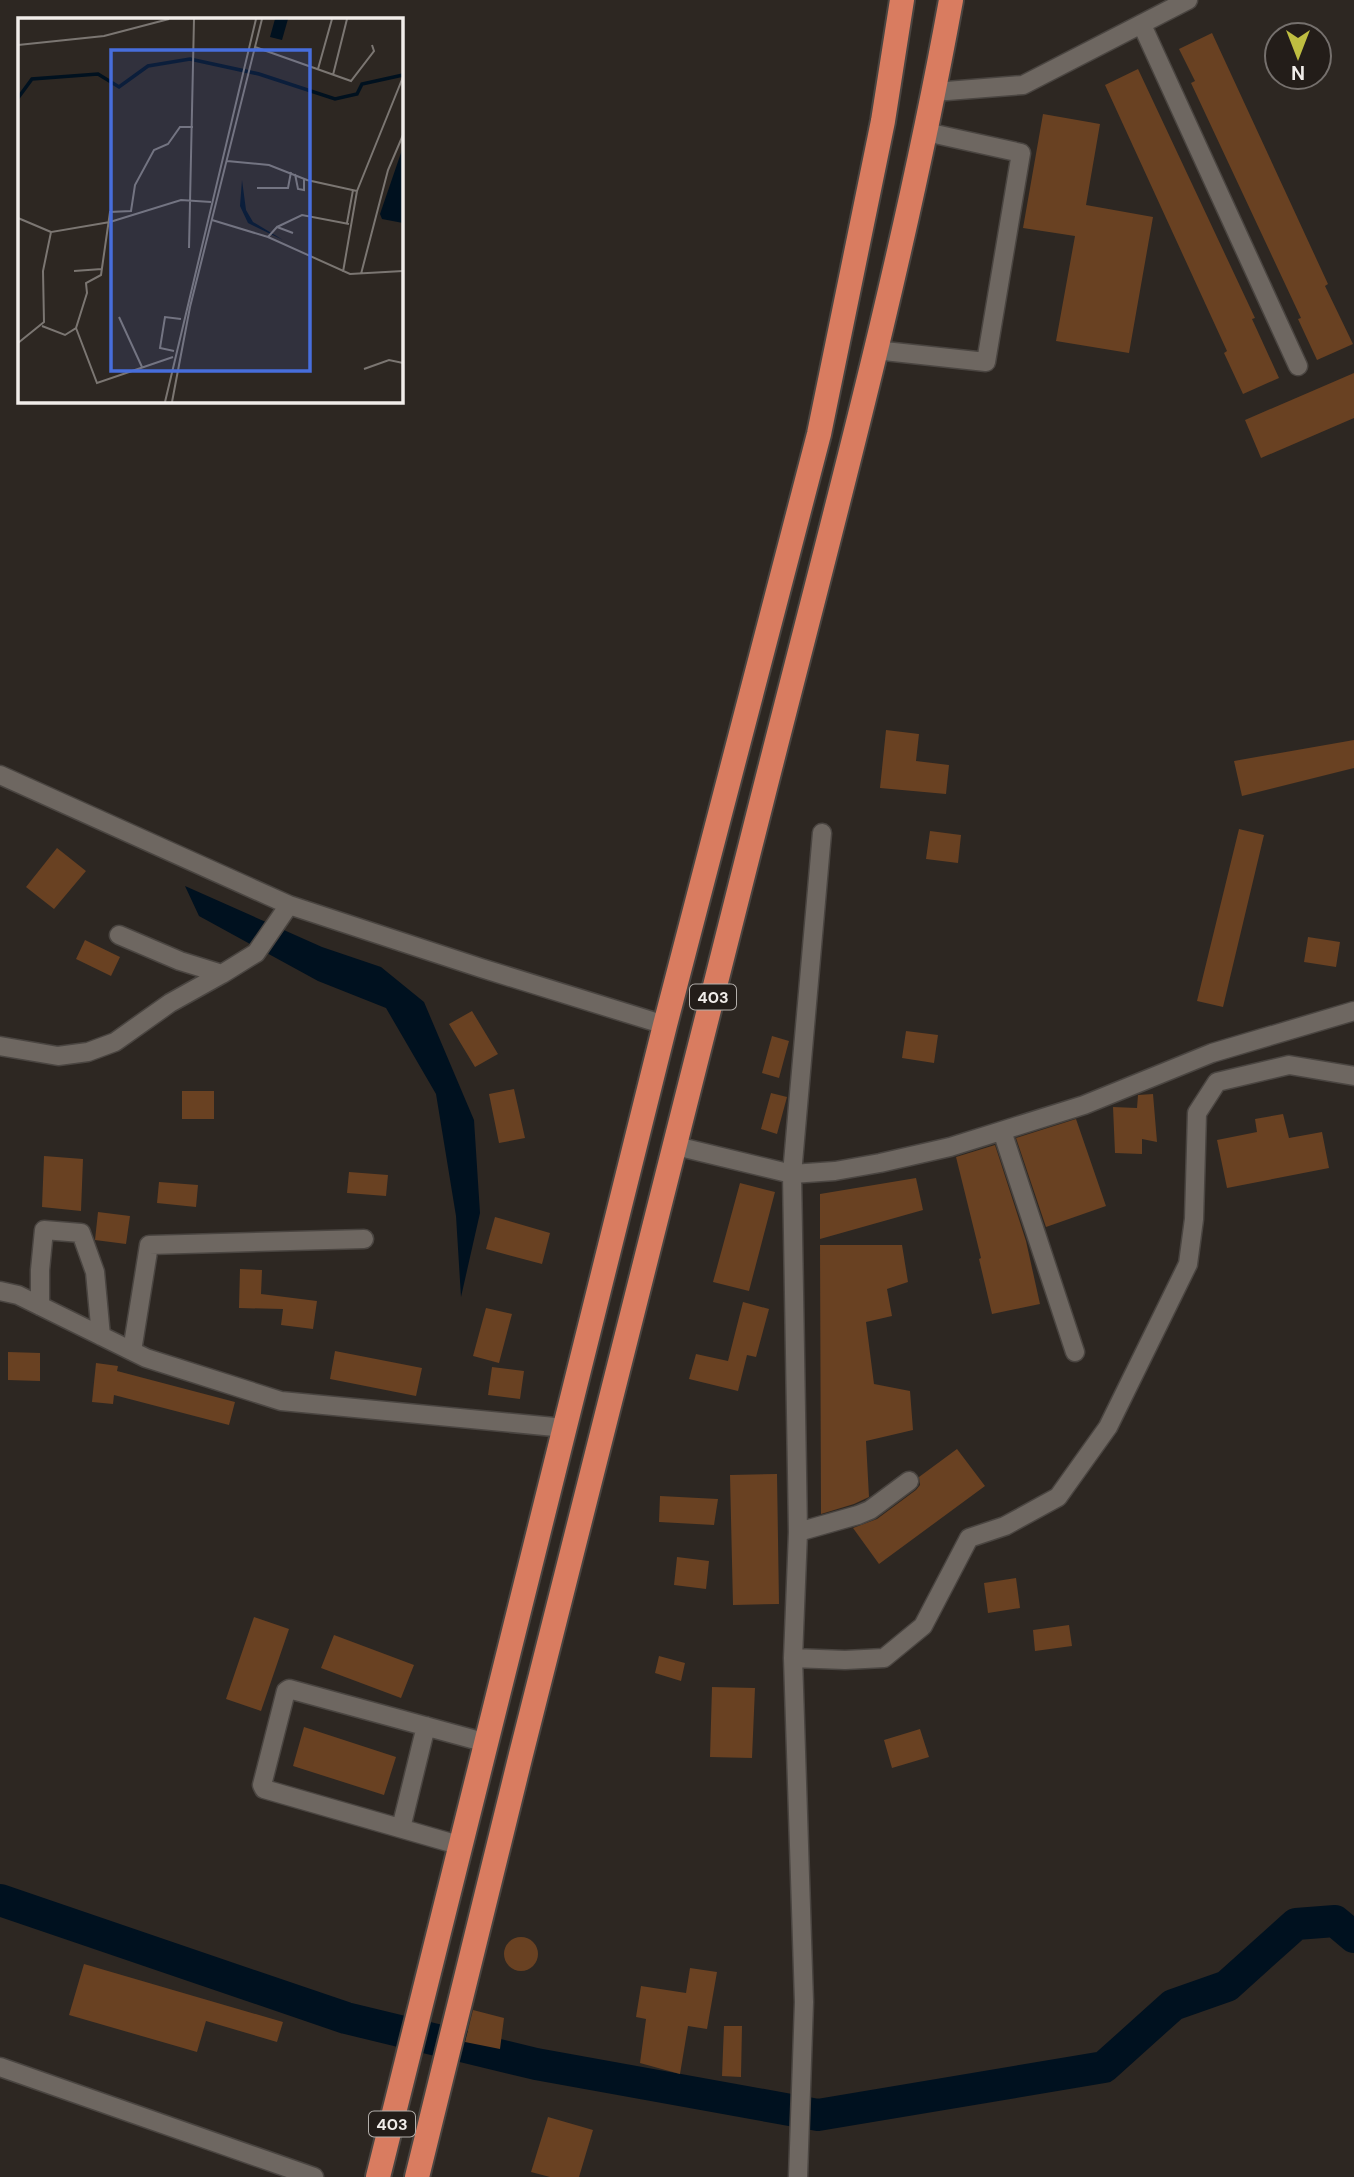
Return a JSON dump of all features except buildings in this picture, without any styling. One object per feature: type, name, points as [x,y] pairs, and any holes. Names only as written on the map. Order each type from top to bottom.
[{"type":"highway","name":"403","points":[[378,2177],[665,1025],[819,434],[883,121],[902,0]]},
{"type":"highway","name":"403","points":[[417,2177],[600,1438],[676,1146],[875,350],[926,132],[951,0]]},
{"type":"street","points":[[934,92],[1023,85],[1188,0]]},
{"type":"street","points":[[1142,25],[1298,366]]},
{"type":"street","points":[[875,350],[986,362],[1021,153],[926,132]]},
{"type":"street","points":[[0,775],[284,911],[665,1025]]},
{"type":"street","points":[[799,2177],[804,2002],[793,1658],[798,1532],[792,1174],[822,833]]},
{"type":"street","points":[[0,1046],[58,1056],[88,1052],[115,1042],[170,1003],[256,953],[284,911]]},
{"type":"street","points":[[119,935],[180,961],[222,974]]},
{"type":"street","points":[[676,1146],[792,1174],[835,1171],[880,1163],[950,1147],[1084,1105],[1212,1053],[1354,1011]]},
{"type":"street","points":[[793,1658],[884,1658],[923,1626],[969,1538],[1005,1526],[1058,1497],[1108,1427],[1188,1264],[1194,1219],[1197,1113],[1217,1083],[1289,1065],[1354,1076]]},
{"type":"street","points":[[1002,1130],[1075,1352]]},
{"type":"street","points":[[40,1306],[44,1230],[81,1233],[95,1272],[101,1336]]},
{"type":"street","points":[[132,1351],[149,1244],[364,1239]]},
{"type":"street","points":[[0,1291],[18,1294],[146,1358],[281,1401],[565,1428]]},
{"type":"street","points":[[798,1532],[870,1510],[909,1481]]},
{"type":"street","points":[[462,1846],[264,1789],[262,1785],[265,1772],[286,1691],[289,1689],[487,1743]]},
{"type":"street","points":[[401,1828],[426,1726]]},
{"type":"street","points":[[0,2067],[314,2177]]},
{"type":"water","points":[[185,886],[322,947],[381,967],[424,1002],[474,1120],[480,1213],[461,1297],[456,1216],[436,1094],[386,1008],[318,981],[199,916]]},
{"type":"waterway","points":[[0,1900],[346,2018],[536,2064],[818,2115],[1104,2067],[1173,2005],[1227,1986],[1296,1924],[1335,1921],[1354,1937]]}]
